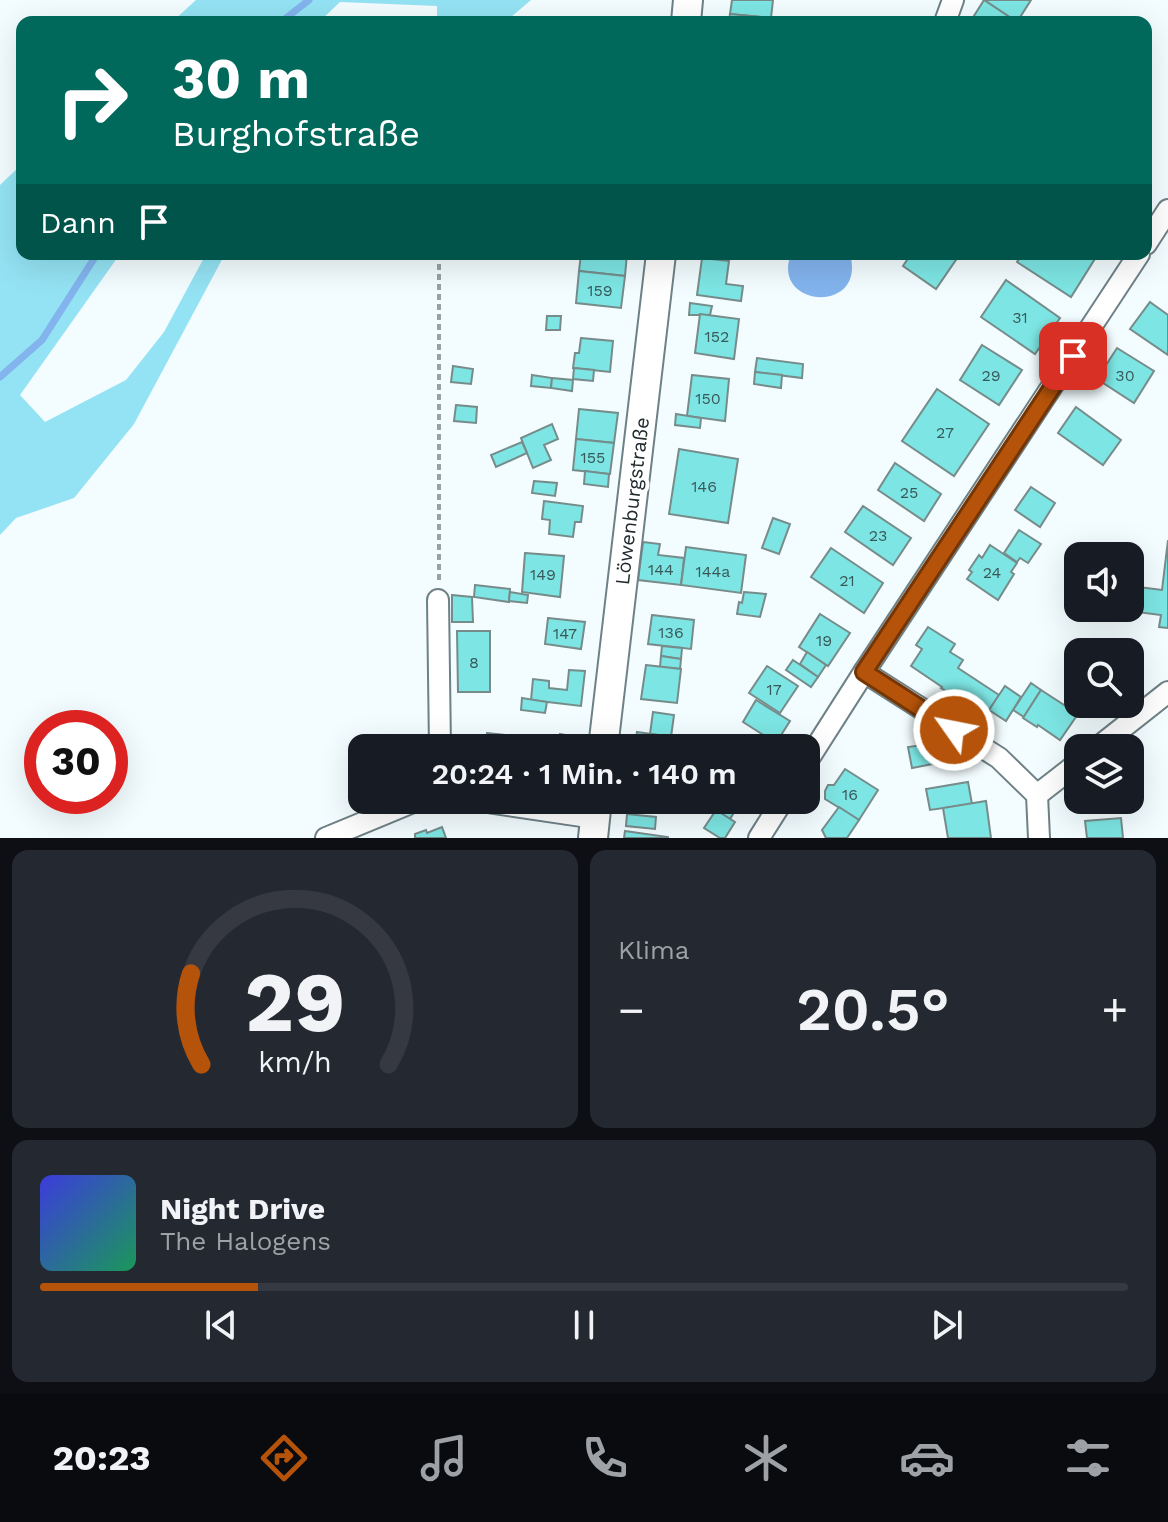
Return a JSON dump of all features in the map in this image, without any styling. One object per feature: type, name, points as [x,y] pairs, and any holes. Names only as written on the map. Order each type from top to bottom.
[{"type":"street","points":[[1152,235],[1168,210]]},
{"type":"street","name":"Löwenburgstraße","points":[[605,734],[660,260]]},
{"type":"street","points":[[820,741],[1135,260]]},
{"type":"street","points":[[438,600],[440,734]]},
{"type":"street","points":[[864,672],[999,758],[1037,795],[1039,838]]},
{"type":"street","points":[[1115,734],[1168,692]]},
{"type":"street","points":[[1037,795],[1064,774]]},
{"type":"street","points":[[326,838],[384,814]]},
{"type":"street","points":[[563,814],[595,819]]},
{"type":"street","points":[[759,838],[774,814]]},
{"type":"path","points":[[438,600],[439,260]]},
{"type":"shaded area","points":[[196,0],[531,0],[512,16],[437,16],[437,6],[340,2],[325,16],[179,16]]},
{"type":"shaded area","points":[[16,170],[16,260],[116,260],[20,395],[45,422],[126,380],[164,332],[203,260],[222,260],[134,424],[74,498],[16,518],[0,535],[0,185]]},
{"type":"shaded area","points":[[790,260],[850,260],[851,274],[845,287],[833,295],[819,297],[805,294],[794,285],[788,272]]},
{"type":"building","points":[[732,0],[773,0],[771,16],[730,14]]},
{"type":"building","points":[[984,0],[1031,0],[1021,16],[1008,16]]},
{"type":"building","points":[[984,0],[1008,16],[974,16]]},
{"type":"building","points":[[580,260],[626,260],[625,276],[579,271]]},
{"type":"building","points":[[702,260],[729,261],[726,284],[743,286],[741,301],[697,295]]},
{"type":"building","points":[[907,260],[956,260],[936,289],[903,266]]},
{"type":"building","points":[[1018,260],[1094,260],[1071,297]]},
{"type":"building","points":[[579,271],[625,276],[621,308],[576,303]]},
{"type":"building","points":[[1006,280],[1060,318],[1035,354],[981,317]]},
{"type":"building","points":[[1150,302],[1168,315],[1168,355],[1130,329]]},
{"type":"building","points":[[690,303],[712,306],[710,315],[689,315]]},
{"type":"building","points":[[700,314],[739,319],[734,359],[695,353]]},
{"type":"building","points":[[547,316],[561,316],[560,330],[546,330]]},
{"type":"building","points":[[581,338],[613,341],[610,372],[573,368]]},
{"type":"building","points":[[982,345],[1022,370],[999,405],[960,380]]},
{"type":"building","points":[[1117,348],[1154,371],[1134,403],[1097,379]]},
{"type":"building","points":[[757,358],[803,364],[802,378],[755,372]]},
{"type":"building","points":[[453,366],[473,369],[471,384],[451,382]]},
{"type":"building","points":[[574,368],[594,370],[593,381],[573,379]]},
{"type":"building","points":[[755,372],[782,375],[781,388],[754,384]]},
{"type":"building","points":[[532,375],[552,378],[551,388],[531,386]]},
{"type":"building","points":[[692,375],[729,379],[725,421],[687,416]]},
{"type":"building","points":[[552,378],[573,380],[572,391],[551,388]]},
{"type":"building","points":[[937,389],[989,424],[954,476],[902,441]]},
{"type":"building","points":[[456,405],[477,407],[476,423],[454,421]]},
{"type":"building","points":[[1076,407],[1121,440],[1103,465],[1058,433]]},
{"type":"building","points":[[579,409],[618,413],[614,443],[576,439]]},
{"type":"building","points":[[676,414],[701,418],[700,428],[675,425]]},
{"type":"building","points":[[552,424],[558,439],[544,445],[551,460],[533,468],[521,438]]},
{"type":"building","points":[[576,439],[614,443],[610,474],[573,470]]},
{"type":"building","points":[[522,442],[527,453],[496,467],[491,455]]},
{"type":"building","points":[[679,449],[738,459],[728,523],[669,514]]},
{"type":"building","points":[[895,463],[941,494],[924,521],[878,490]]},
{"type":"building","points":[[585,471],[609,474],[608,487],[584,484]]},
{"type":"building","points":[[534,481],[557,483],[555,496],[532,493]]},
{"type":"building","points":[[1031,487],[1055,503],[1040,527],[1015,510]]},
{"type":"building","points":[[544,501],[583,506],[581,522],[575,522],[573,537],[549,534],[550,520],[542,519]]},
{"type":"building","points":[[863,506],[911,538],[893,565],[845,532]]},
{"type":"building","points":[[773,518],[790,524],[779,554],[762,548]]},
{"type":"building","points":[[1019,530],[1041,544],[1028,563],[1020,558],[1017,562],[1004,553]]},
{"type":"building","points":[[1168,540],[1168,628],[1159,627],[1161,615],[1144,613],[1144,588],[1162,590]]},
{"type":"building","points":[[643,542],[660,544],[658,555],[684,558],[681,585],[638,580]]},
{"type":"building","points":[[990,545],[1017,563],[998,600],[967,579],[979,555],[982,558]]},
{"type":"building","points":[[686,547],[746,555],[741,593],[681,585]]},
{"type":"building","points":[[831,548],[883,583],[864,613],[811,577]]},
{"type":"building","points":[[525,553],[564,556],[560,597],[522,592]]},
{"type":"building","points":[[475,585],[510,589],[509,602],[474,597]]},
{"type":"building","points":[[510,592],[528,595],[527,603],[509,601]]},
{"type":"building","points":[[744,592],[766,594],[760,617],[737,614]]},
{"type":"building","points":[[452,595],[472,597],[473,622],[452,622]]},
{"type":"building","points":[[820,614],[850,633],[828,666],[799,647]]},
{"type":"building","points":[[652,615],[694,620],[691,649],[648,644]]},
{"type":"building","points":[[548,618],[585,622],[581,649],[545,644]]},
{"type":"building","points":[[928,627],[955,644],[950,652],[963,660],[958,668],[999,695],[986,715],[911,666],[922,649],[916,645]]},
{"type":"building","points":[[457,631],[490,631],[490,692],[458,692]]},
{"type":"building","points":[[662,646],[682,648],[681,659],[661,656]]},
{"type":"building","points":[[807,652],[826,665],[818,677],[800,664]]},
{"type":"building","points":[[661,656],[681,659],[680,669],[660,667]]},
{"type":"building","points":[[793,660],[818,677],[811,687],[786,670]]},
{"type":"building","points":[[646,665],[681,669],[677,703],[641,699]]},
{"type":"building","points":[[767,666],[798,686],[780,713],[749,693]]},
{"type":"building","points":[[569,670],[585,671],[581,706],[531,700],[533,679],[549,681],[549,688],[567,690]]},
{"type":"building","points":[[1031,683],[1041,690],[1024,717],[1013,710]]},
{"type":"building","points":[[1005,686],[1021,697],[1006,721],[989,710]]},
{"type":"building","points":[[1041,690],[1064,705],[1064,718],[1075,718],[1060,740],[1023,718]]},
{"type":"building","points":[[522,698],[547,702],[545,713],[521,710]]},
{"type":"building","points":[[756,700],[790,721],[782,734],[762,734],[743,722]]},
{"type":"building","points":[[653,712],[674,715],[671,734],[650,734]]},
{"type":"building","points":[[929,744],[933,764],[912,768],[908,747]]},
{"type":"building","points":[[845,769],[878,790],[859,820],[825,799],[828,785],[834,785]]},
{"type":"building","points":[[968,782],[972,804],[930,810],[926,789]]},
{"type":"building","points":[[986,801],[991,838],[948,838],[943,808]]},
{"type":"building","points":[[839,807],[859,820],[847,838],[826,838],[822,830]]},
{"type":"building","points":[[627,814],[656,817],[655,829],[626,826]]},
{"type":"building","points":[[713,814],[722,814],[735,822],[725,838],[704,828]]},
{"type":"building","points":[[1121,818],[1123,838],[1087,838],[1085,821]]},
{"type":"building","points":[[442,827],[446,838],[415,838],[415,834]]},
{"type":"building","points":[[625,831],[668,837],[668,838],[624,838]]},
{"type":"waterway","points":[[289,16],[309,0]]},
{"type":"waterway","points":[[0,377],[42,340],[93,260]]},
{"type":"route","points":[[954,730],[864,672],[1073,356]]}]
